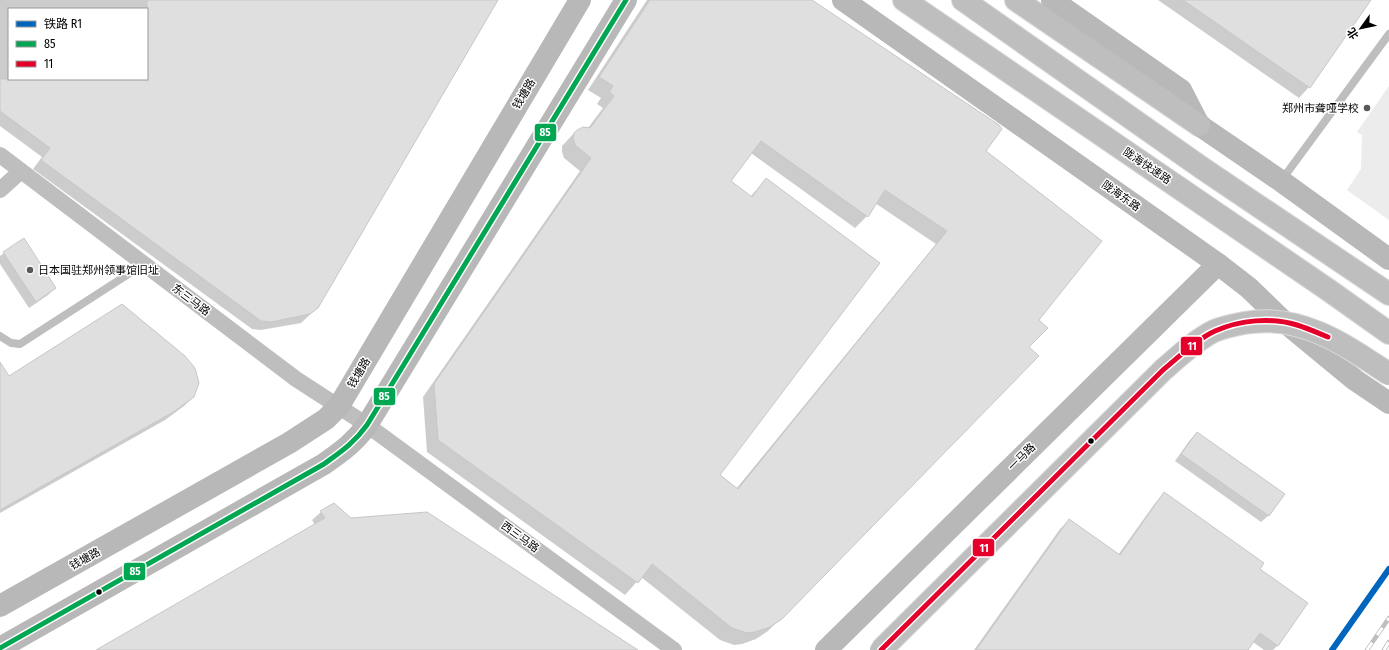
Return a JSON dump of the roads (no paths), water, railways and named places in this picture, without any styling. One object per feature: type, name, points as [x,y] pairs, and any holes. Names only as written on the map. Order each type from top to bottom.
[{"type":"highway","name":"陇海快速路","points":[[904,0],[1389,333]]},
{"type":"highway","points":[[963,0],[1202,168],[1389,294]]},
{"type":"highway","points":[[1016,0],[1199,125]]},
{"type":"highway","points":[[881,650],[1163,370],[1189,348],[1214,331],[1234,325],[1257,321],[1276,321],[1296,325],[1334,339],[1389,374]]},
{"type":"main road","name":"钱塘路","points":[[0,606],[289,443],[326,419],[339,406],[580,0]]},
{"type":"main road","points":[[0,648],[324,464],[358,438],[626,0]]},
{"type":"main road","name":"陇海东路","points":[[843,0],[1218,264],[1248,288],[1280,319],[1355,380],[1389,403]]},
{"type":"main road","points":[[1052,0],[1181,90],[1199,125],[1389,259]]},
{"type":"main road","name":"一马路","points":[[826,650],[1218,264]]},
{"type":"street","name":"东三马路","points":[[0,155],[296,379],[367,425]]},
{"type":"street","points":[[0,190],[21,171]]},
{"type":"street","name":"西三马路","points":[[367,425],[674,650]]},
{"type":"lane","points":[[1281,182],[1389,34]]},
{"type":"lane","points":[[0,336],[11,343],[20,344],[144,264]]},
{"type":"railway","points":[[1332,650],[1389,569]]},
{"type":"railway","points":[[1367,650],[1389,618]]},
{"type":"railway","points":[[1384,650],[1389,642]]},
{"type":"rail line","name":"R1","points":[[1332,650],[1389,569]]},
{"type":"place","name":"郑州市聋哑学校","points":[[1367,108]]},
{"type":"place","name":"日本国驻郑州领事馆旧址","points":[[30,270]]}]
